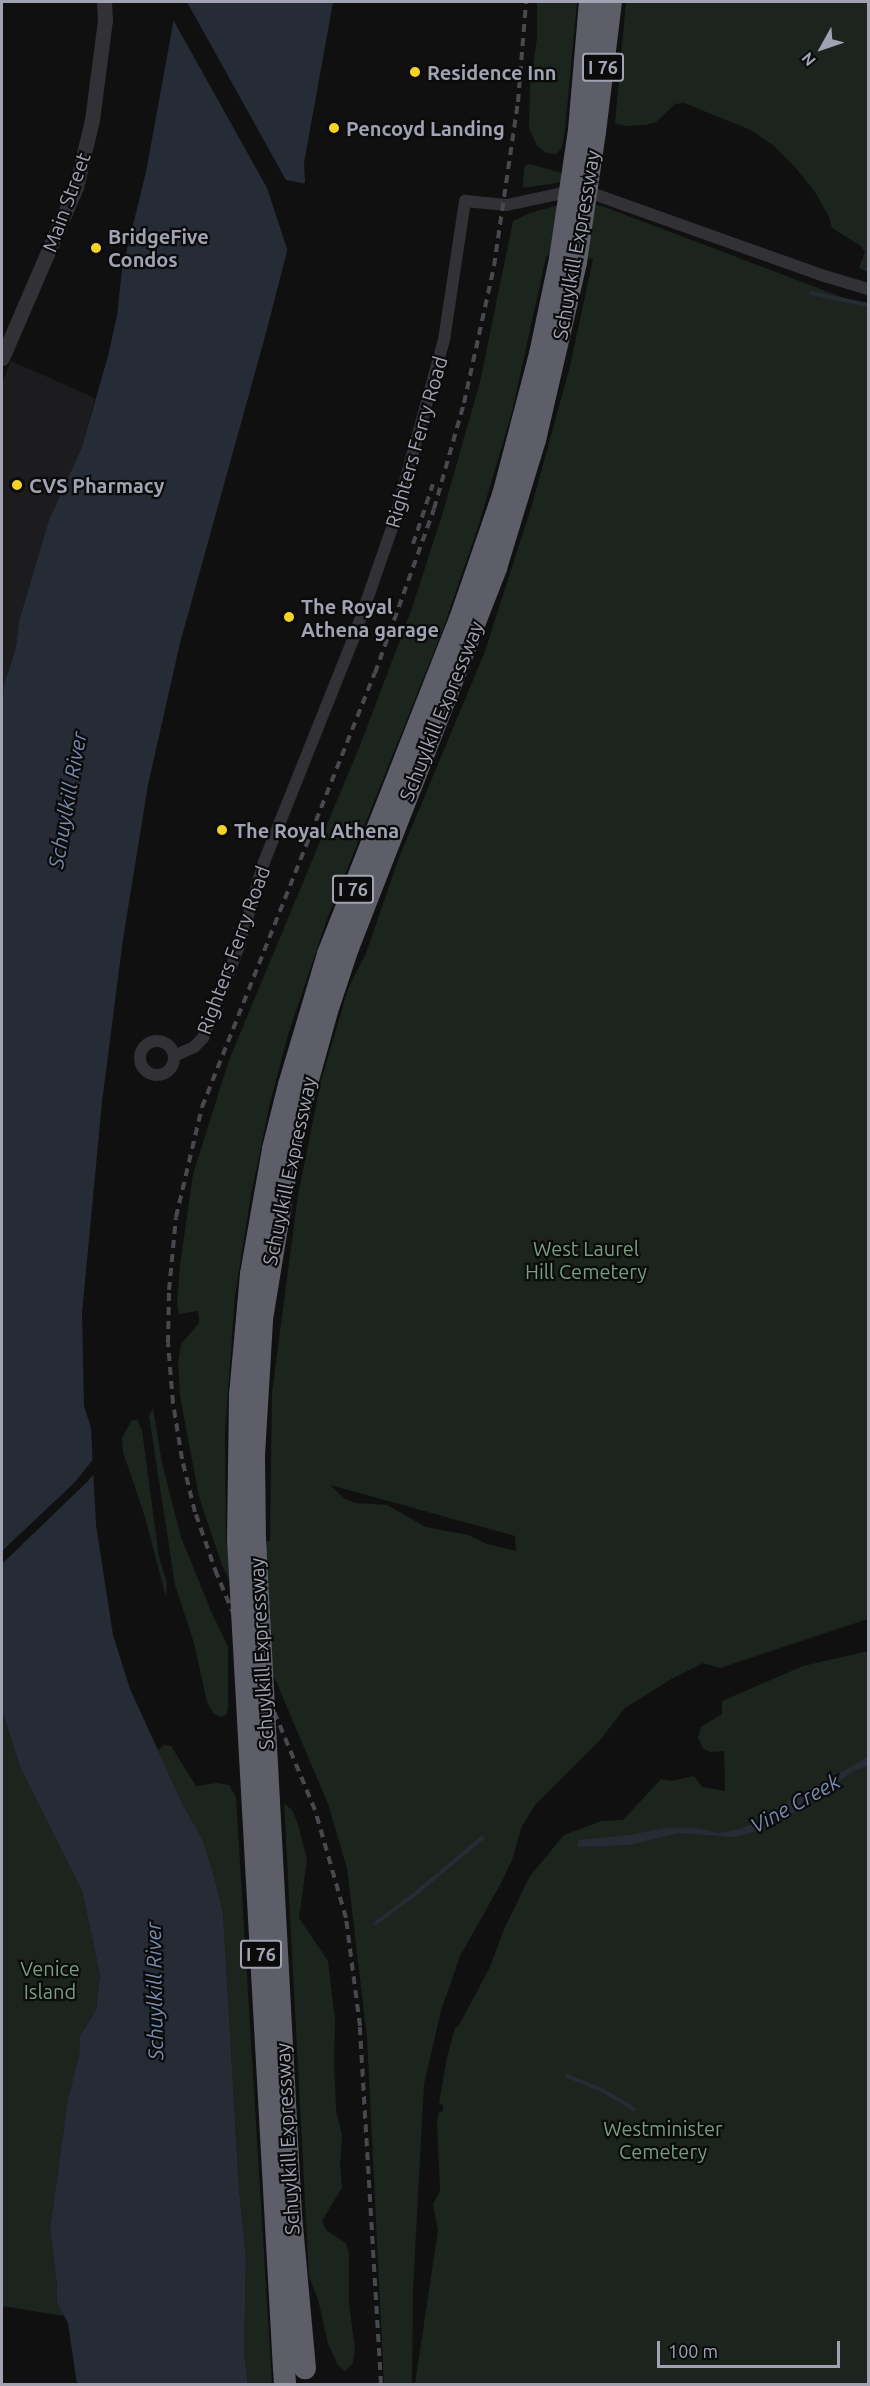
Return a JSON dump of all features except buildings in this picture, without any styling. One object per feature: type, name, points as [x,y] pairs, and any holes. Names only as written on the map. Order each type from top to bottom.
[{"type":"highway","name":"Schuylkill Expressway","points":[[587,131],[590,2]]},
{"type":"highway","name":"Schuylkill Expressway","points":[[295,2377],[246,1539],[254,1455],[262,1319],[278,1210],[302,1098],[348,948],[496,568],[535,440],[611,2]]},
{"type":"street","name":"Main Street","points":[[2,358],[76,187],[92,120],[105,20],[104,2]]},
{"type":"street","name":"Righters Ferry Road","points":[[174,1056],[194,1047],[203,1038],[239,946],[264,862],[349,651],[393,525],[444,340],[465,201],[507,205],[567,192],[594,194],[821,275],[868,289]]},
{"type":"shaded area","points":[[11,361],[95,398],[82,447],[49,520],[19,621],[16,647],[8,671],[2,711],[2,383]]},
{"type":"green space","points":[[537,2],[577,2],[565,130],[562,148],[556,154],[547,153],[537,146],[529,128],[530,86],[537,38]]},
{"type":"green space","points":[[626,2],[868,2],[868,272],[859,268],[865,252],[861,246],[832,228],[829,217],[815,192],[794,166],[774,146],[751,130],[684,103],[675,104],[656,122],[646,125],[625,126],[615,123]]},
{"type":"green space","points":[[530,164],[561,173],[565,176],[563,182],[523,188],[524,169]]},
{"type":"green space","name":"West Laurel Hill Cemetery","points":[[573,201],[602,206],[868,307],[868,1619],[720,1668],[703,1663],[673,1678],[625,1708],[600,1740],[536,1804],[522,1826],[512,1860],[460,1956],[441,2011],[424,2084],[413,2290],[412,2384],[384,2384],[367,2038],[347,1868],[328,1804],[276,1681],[222,1565],[199,1497],[180,1396],[178,1362],[181,1344],[199,1323],[199,1316],[197,1311],[179,1314],[177,1304],[193,1174],[229,1060],[361,743],[411,611],[443,512],[480,382],[513,221],[530,213]],"holes":[[[549,254],[593,259],[570,366],[532,505],[484,654],[400,855],[366,953],[348,989],[321,1081],[298,1195],[272,1392],[270,1541],[226,1543],[225,1433],[235,1296],[251,1195],[270,1103],[288,1035],[326,922],[443,629],[478,527],[512,412],[546,257]],[[330,1485],[515,1536],[516,1551],[487,1544],[468,1535],[426,1527],[387,1505],[356,1503],[345,1499]]]},
{"type":"green space","points":[[153,1408],[162,1463],[181,1537],[228,1647],[228,1708],[226,1715],[221,1717],[213,1713],[207,1702],[194,1643],[175,1585],[149,1416]]},
{"type":"green space","points":[[132,1420],[137,1420],[142,1430],[159,1557],[167,1583],[166,1597],[145,1517],[123,1452],[122,1438]]},
{"type":"green space","name":"Westminister Cemetery","points":[[868,1651],[868,2384],[415,2384],[438,2230],[433,2204],[440,2191],[437,2122],[438,2113],[443,2111],[443,2105],[439,2103],[447,2057],[455,2028],[459,2025],[490,1967],[505,1927],[530,1876],[564,1835],[602,1821],[623,1820],[661,1779],[672,1781],[694,1776],[702,1787],[725,1791],[724,1751],[710,1752],[703,1748],[698,1738],[701,1727],[722,1714],[722,1701],[803,1666]]},
{"type":"green space","name":"Venice Island","points":[[2,1710],[20,1767],[82,1891],[100,1975],[96,2010],[80,2036],[79,2056],[68,2100],[50,2229],[57,2303],[64,2316],[2,2306]]},
{"type":"green space","points":[[164,1745],[171,1746],[196,1786],[217,1783],[229,1785],[236,1797],[272,2384],[248,2384],[244,2353],[246,2258],[239,2190],[223,1913],[202,1838],[184,1807],[158,1750]]},
{"type":"green space","points":[[284,1803],[292,1810],[298,1824],[307,1860],[299,1918],[328,1961],[335,2020],[334,2064],[336,2110],[342,2135],[340,2165],[342,2188],[322,2221],[327,2231],[346,2243],[349,2254],[349,2303],[355,2350],[353,2363],[345,2371],[338,2365],[328,2344],[318,2299],[309,2277]]},
{"type":"water","name":"Schuylkill River","points":[[177,2],[333,2],[304,163],[305,181],[266,333],[180,643],[148,785],[123,939],[102,1102],[82,1313],[84,1406],[91,1428],[96,1525],[113,1635],[130,1689],[184,1807],[202,1838],[223,1913],[239,2190],[246,2258],[244,2353],[248,2384],[77,2384],[68,2323],[57,2303],[50,2229],[68,2099],[79,2056],[80,2036],[96,2010],[100,1975],[82,1891],[20,1767],[2,1710],[2,711],[4,685],[16,647],[19,621],[49,520],[82,447],[108,356],[117,316],[122,270],[146,172]]},
{"type":"water","points":[[868,1757],[868,1766],[854,1771],[778,1823],[765,1829],[735,1837],[678,1833],[629,1845],[578,1847],[578,1840],[629,1835],[667,1828],[695,1828],[719,1833],[740,1829],[767,1818],[797,1794],[819,1785]]},
{"type":"pier","points":[[174,2],[187,2],[286,180],[307,184],[289,255],[267,188],[171,16]]},
{"type":"pier","points":[[95,1457],[95,1473],[2,1564],[2,1551],[74,1483]]},
{"type":"waterway","points":[[811,293],[868,305]]},
{"type":"waterway","name":"Vine Creek","points":[[376,1923],[482,1838]]},
{"type":"waterway","points":[[567,2076],[602,2090],[634,2109]]},
{"type":"railway","points":[[381,2384],[360,2026],[346,1918],[315,1810],[217,1575],[195,1512],[182,1459],[173,1403],[168,1343],[169,1290],[176,1217],[202,1107],[375,673],[434,509],[464,403],[494,266],[518,102],[526,2]]},
{"type":"railway","points":[[413,544],[433,484]]},
{"type":"place","name":"Residence Inn","points":[[415,72]]},
{"type":"place","name":"Pencoyd Landing","points":[[334,128]]},
{"type":"place","name":"BridgeFive Condos","points":[[96,248]]},
{"type":"place","name":"CVS Pharmacy","points":[[17,485]]},
{"type":"place","name":"The Royal Athena garage","points":[[289,617]]},
{"type":"place","name":"The Royal Athena","points":[[222,830]]}]
